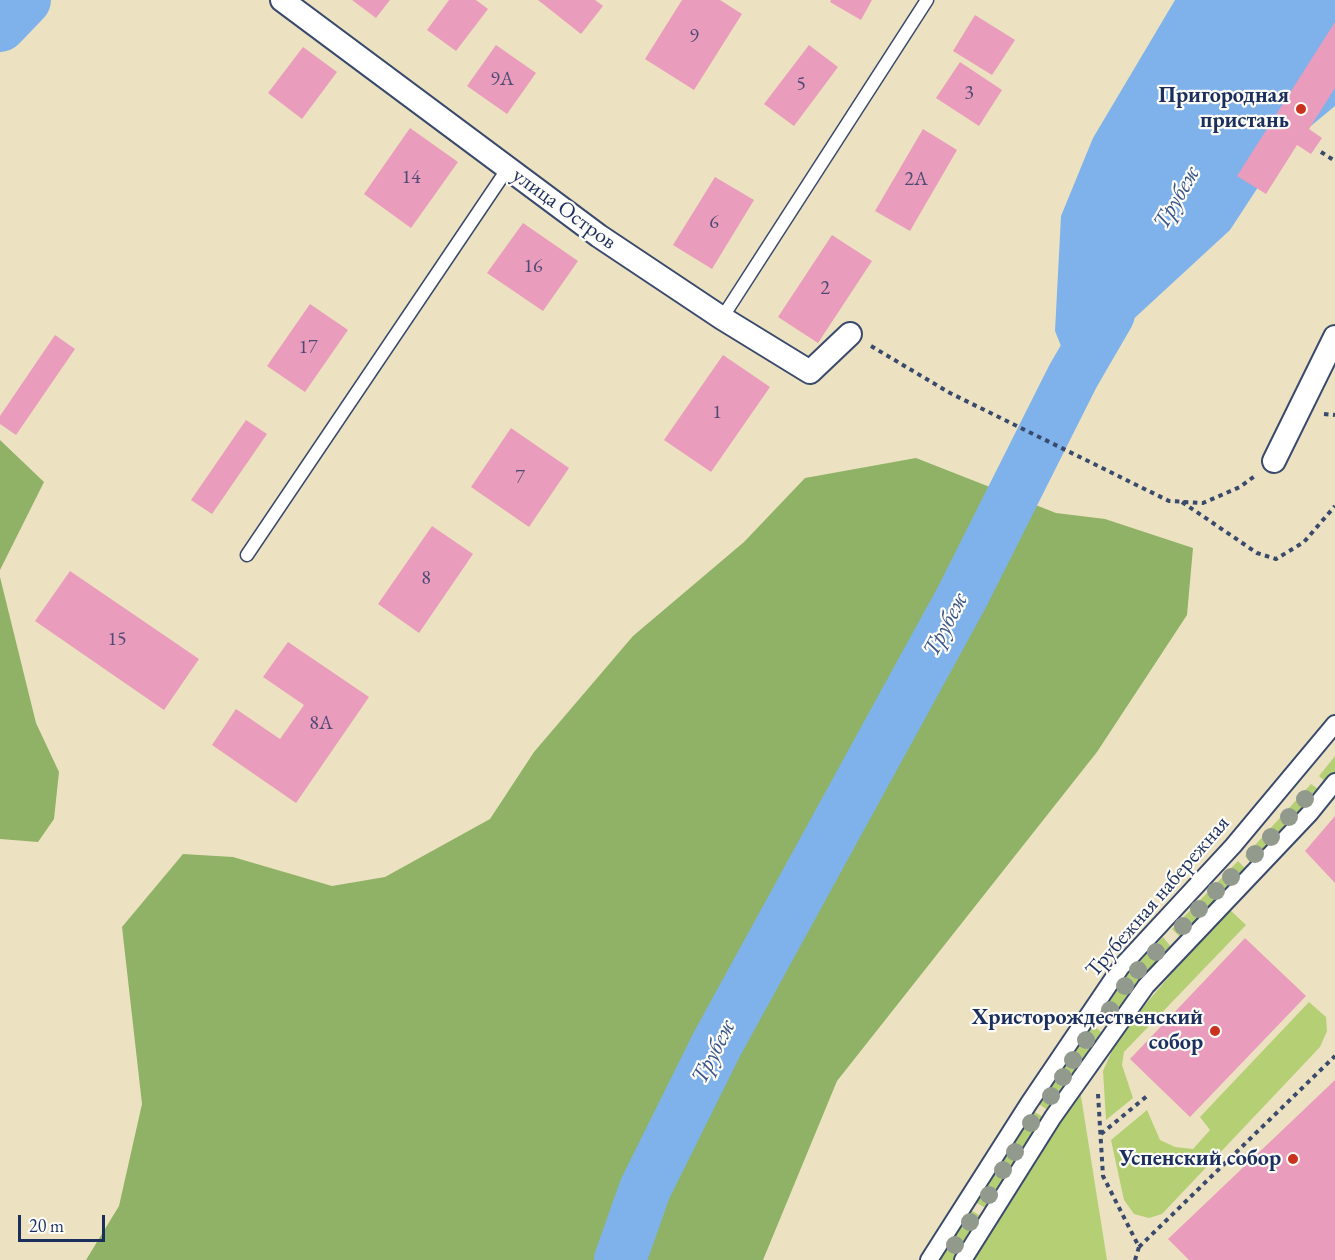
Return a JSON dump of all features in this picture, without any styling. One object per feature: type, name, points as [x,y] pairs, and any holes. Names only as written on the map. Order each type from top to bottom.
[{"type":"street","name":"улица Остров","points":[[282,0],[600,236],[722,318],[810,372],[850,334]]},
{"type":"street","points":[[1274,461],[1335,337]]},
{"type":"street","name":"Трубежная набережная","points":[[930,1260],[1120,967],[1233,846],[1335,724]]},
{"type":"street","points":[[963,1260],[1053,1117],[1146,986],[1310,813],[1335,782]]},
{"type":"lane","points":[[722,318],[927,0]]},
{"type":"lane","points":[[247,555],[508,168]]},
{"type":"path","points":[[1322,152],[1335,161]]},
{"type":"path","points":[[850,334],[950,393],[1098,468],[1169,501],[1203,503],[1240,487],[1274,461]]},
{"type":"path","points":[[1316,422],[1324,414],[1335,415]]},
{"type":"path","points":[[1181,502],[1257,553],[1276,559],[1304,542],[1335,506]]},
{"type":"path","points":[[1135,1260],[1139,1247],[1335,1056]]},
{"type":"path","points":[[1095,1057],[1103,1176],[1139,1247]]},
{"type":"path","points":[[1101,1135],[1147,1096]]},
{"type":"green space","points":[[0,440],[44,482],[0,570]]},
{"type":"green space","points":[[916,458],[1056,513],[1105,519],[1193,548],[1187,615],[1097,752],[837,1081],[763,1260],[86,1260],[119,1206],[142,1104],[122,927],[183,854],[233,857],[332,886],[385,877],[490,819],[534,752],[633,636],[744,542],[805,478]]},
{"type":"green space","points":[[0,577],[36,723],[59,772],[54,819],[38,842],[0,839]]},
{"type":"green space","points":[[1335,756],[1335,776],[1328,784],[1319,776]]},
{"type":"green space","points":[[1311,784],[1321,791],[1253,866],[1245,856]]},
{"type":"green space","points":[[1238,861],[1247,870],[1180,937],[1172,929]]},
{"type":"green space","points":[[1228,908],[1246,925],[1124,1052],[1122,1065],[1133,1098],[1106,1120],[1103,1071],[1119,1035]]},
{"type":"green space","points":[[1163,937],[1171,947],[1138,980],[1111,1023],[1098,1013],[1126,974]]},
{"type":"green space","points":[[1309,1002],[1326,1017],[1327,1031],[1320,1047],[1162,1214],[1149,1218],[1134,1214],[1124,1200],[1111,1140],[1147,1110],[1160,1140],[1175,1147],[1193,1149],[1210,1130],[1200,1117]]},
{"type":"green space","points":[[1091,1023],[1101,1032],[1051,1112],[1037,1103]]},
{"type":"green space","points":[[1080,1090],[1107,1260],[969,1260]]},
{"type":"green space","points":[[1031,1110],[1045,1118],[989,1210],[975,1202]]},
{"type":"green space","points":[[967,1208],[984,1218],[957,1260],[935,1260]]},
{"type":"water","points":[[1175,0],[1335,0],[1335,106],[1283,149],[1230,230],[1127,325],[1089,376],[1073,376],[1055,331],[1061,216],[1093,138]]},
{"type":"building","points":[[352,0],[390,0],[376,18]]},
{"type":"building","points":[[449,0],[476,0],[488,9],[456,51],[427,30]]},
{"type":"building","points":[[538,0],[595,0],[603,6],[581,34]]},
{"type":"building","points":[[682,0],[720,0],[742,14],[694,90],[645,59]]},
{"type":"building","points":[[831,0],[872,0],[861,20],[830,2]]},
{"type":"building","points":[[975,15],[1015,40],[992,75],[953,51]]},
{"type":"building","name":"Пригородная пристань","points":[[1335,22],[1335,88],[1309,129],[1322,138],[1311,154],[1297,145],[1266,194],[1237,176]]},
{"type":"building","points":[[496,45],[536,73],[507,114],[467,86]]},
{"type":"building","points":[[809,45],[838,67],[794,126],[764,104]]},
{"type":"building","points":[[303,47],[337,72],[302,119],[268,93]]},
{"type":"building","points":[[960,62],[1002,90],[979,126],[936,98]]},
{"type":"building","points":[[410,128],[458,162],[411,228],[364,194]]},
{"type":"building","points":[[923,129],[957,150],[910,231],[875,211]]},
{"type":"building","points":[[715,177],[754,200],[712,269],[673,245]]},
{"type":"building","points":[[523,223],[578,261],[543,311],[487,273]]},
{"type":"building","points":[[832,235],[872,261],[818,343],[778,317]]},
{"type":"building","points":[[310,304],[348,330],[305,392],[267,366]]},
{"type":"building","points":[[55,335],[75,349],[16,435],[0,424],[0,416]]},
{"type":"building","points":[[723,355],[770,387],[711,472],[664,440]]},
{"type":"building","points":[[246,420],[267,434],[212,514],[191,500]]},
{"type":"building","points":[[511,428],[569,468],[529,527],[471,487]]},
{"type":"building","points":[[432,526],[473,554],[419,633],[378,604]]},
{"type":"building","points":[[70,571],[199,659],[164,710],[35,621]]},
{"type":"building","points":[[288,642],[369,697],[296,803],[212,745],[236,709],[280,739],[304,705],[263,677]]},
{"type":"building","points":[[1335,816],[1335,883],[1305,851]]},
{"type":"building","name":"Христорождественский собор","points":[[1245,938],[1306,996],[1190,1117],[1130,1059]]},
{"type":"building","name":"Успенский собор","points":[[1335,1080],[1335,1260],[1189,1260],[1168,1239]]},
{"type":"waterway","name":"Трубеж","points":[[0,26],[25,0]]},
{"type":"waterway","name":"Трубеж","points":[[620,1260],[645,1189],[717,1044],[962,597],[1073,376],[1109,314]]},
{"type":"place","name":"Пригородная пристань","points":[[1301,109]]},
{"type":"place","name":"Христорождественский собор","points":[[1215,1031]]},
{"type":"place","name":"Успенский собор","points":[[1293,1159]]}]
